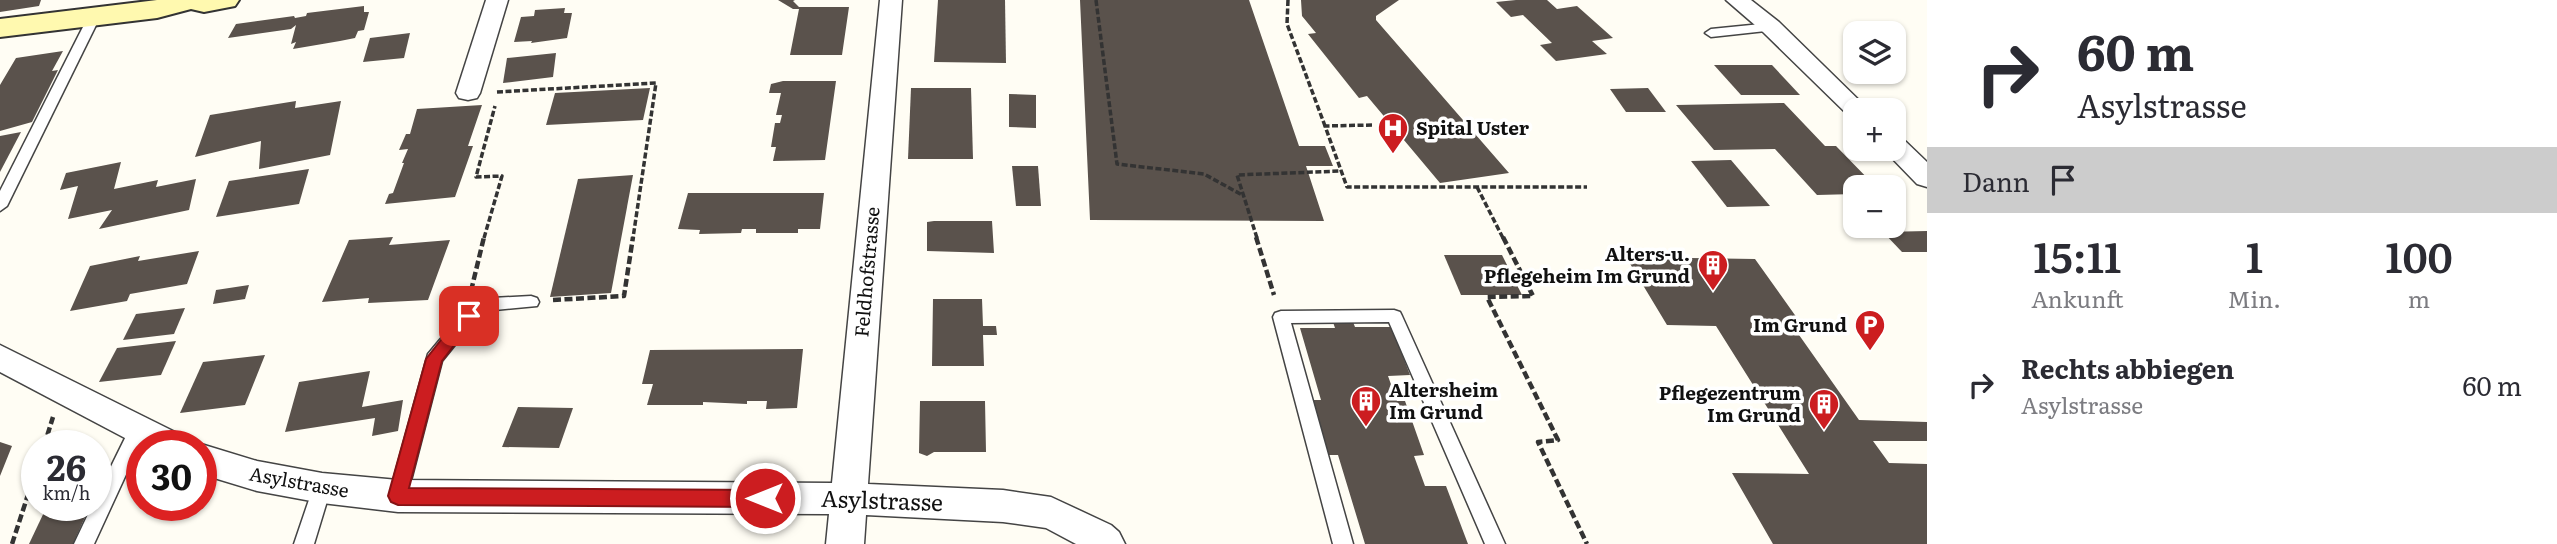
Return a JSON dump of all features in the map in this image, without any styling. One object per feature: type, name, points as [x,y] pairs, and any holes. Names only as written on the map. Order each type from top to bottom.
[{"type":"main road","points":[[0,28],[157,9],[190,0],[204,3],[225,0]]},
{"type":"street","points":[[468,93],[497,0]]},
{"type":"street","name":"Feldhofstrasse","points":[[845,544],[891,0]]},
{"type":"street","points":[[1737,0],[1772,27],[1845,98]]},
{"type":"street","points":[[1906,157],[1927,178]]},
{"type":"street","points":[[0,357],[135,430]]},
{"type":"street","name":"Asylstrasse","points":[[217,464],[257,476],[322,488],[398,496],[847,499],[1003,506],[1051,513],[1098,537],[1106,544]]},
{"type":"lane","points":[[0,206],[94,17]]},
{"type":"lane","points":[[1711,33],[1772,27]]},
{"type":"lane","points":[[398,496],[434,359],[469,316],[492,304],[531,302]]},
{"type":"lane","points":[[1343,544],[1281,317],[1394,316],[1494,544]]},
{"type":"lane","points":[[85,544],[126,455]]},
{"type":"lane","points":[[304,544],[322,488]]},
{"type":"path","points":[[1096,0],[1117,164],[1204,174],[1244,196]]},
{"type":"path","points":[[1288,0],[1287,24],[1347,187],[1587,187]]},
{"type":"path","points":[[468,93],[656,83],[624,296],[531,302]]},
{"type":"path","points":[[469,316],[472,279],[502,176],[476,177],[499,91]]},
{"type":"path","points":[[1325,126],[1372,125]]},
{"type":"path","points":[[1281,317],[1237,175],[1341,171]]},
{"type":"path","points":[[1476,187],[1533,296],[1487,297],[1558,440],[1538,442],[1587,544]]},
{"type":"path","points":[[12,544],[21,516]]},
{"type":"building","points":[[0,0],[41,0],[39,6],[0,12]]},
{"type":"building","points":[[778,0],[795,0],[793,1],[799,7],[849,7],[842,55],[790,55],[799,9],[793,9]]},
{"type":"building","points":[[938,0],[1005,0],[1006,63],[934,62]]},
{"type":"building","points":[[1080,0],[1249,0],[1299,146],[1325,146],[1333,166],[1306,166],[1324,221],[1090,220]]},
{"type":"building","points":[[1301,0],[1399,0],[1376,16],[1376,20],[1509,173],[1440,183],[1367,96],[1359,98],[1308,34],[1316,33],[1302,16]]},
{"type":"building","points":[[1547,0],[1557,9],[1577,6],[1613,38],[1592,41],[1607,54],[1556,61],[1540,45],[1552,43],[1523,15],[1511,17],[1496,2]]},
{"type":"building","points":[[364,6],[364,12],[369,12],[364,30],[358,31],[355,38],[293,49],[296,42],[291,44],[296,25],[291,29],[228,38],[236,24],[295,18],[306,16],[307,13]]},
{"type":"building","points":[[565,8],[564,13],[572,13],[567,38],[531,43],[532,41],[514,42],[521,17],[534,16],[535,10]]},
{"type":"building","points":[[410,33],[404,58],[363,62],[370,38]]},
{"type":"building","points":[[63,51],[52,71],[58,70],[32,122],[0,131],[0,85],[16,58]]},
{"type":"building","points":[[556,53],[553,77],[503,83],[507,58]]},
{"type":"building","points":[[1714,65],[1772,65],[1800,95],[1741,95]]},
{"type":"building","points":[[783,81],[836,81],[825,160],[773,161],[776,147],[771,147],[775,123],[780,123],[782,115],[776,115],[781,93],[769,93],[771,84]]},
{"type":"building","points":[[650,88],[643,120],[546,125],[555,93]]},
{"type":"building","points":[[911,88],[971,88],[973,159],[908,159]]},
{"type":"building","points":[[1648,88],[1666,112],[1626,112],[1610,89]]},
{"type":"building","points":[[1009,94],[1036,95],[1036,128],[1009,127]]},
{"type":"building","points":[[296,101],[295,108],[341,101],[330,155],[259,169],[261,141],[195,157],[210,115]]},
{"type":"building","points":[[1784,103],[1825,146],[1836,146],[1843,153],[1843,161],[1851,161],[1864,175],[1843,175],[1843,194],[1817,195],[1775,149],[1714,150],[1676,105]]},
{"type":"building","points":[[482,105],[468,146],[473,146],[455,197],[385,204],[389,194],[393,193],[404,163],[408,149],[399,150],[406,134],[410,134],[417,109]]},
{"type":"building","points":[[21,132],[0,172],[0,136]]},
{"type":"building","points":[[1731,160],[1770,206],[1727,207],[1691,161]]},
{"type":"building","points":[[121,162],[114,189],[158,180],[156,187],[196,179],[189,210],[99,229],[112,210],[68,219],[78,186],[60,190],[66,173]]},
{"type":"building","points":[[1012,166],[1038,166],[1041,206],[1016,206]]},
{"type":"building","points":[[309,169],[299,204],[216,217],[229,181]]},
{"type":"building","points":[[633,175],[611,293],[550,297],[578,179]]},
{"type":"building","points":[[688,193],[824,193],[820,229],[798,229],[798,233],[756,233],[756,229],[742,229],[741,233],[699,234],[700,230],[678,229]]},
{"type":"building","points":[[992,221],[994,253],[927,251],[927,222]]},
{"type":"building","points":[[1906,231],[1927,231],[1927,252],[1902,252],[1889,238],[1906,238]]},
{"type":"building","points":[[393,237],[389,245],[450,240],[428,300],[368,303],[369,298],[322,302],[349,240]]},
{"type":"building","points":[[199,251],[187,284],[130,294],[127,301],[70,311],[90,266],[140,256],[138,261]]},
{"type":"building","points":[[1444,255],[1502,255],[1522,295],[1461,295]]},
{"type":"building","name":"Pflegezentrum Im Grund","points":[[1626,257],[1755,259],[1802,325],[1792,325],[1859,420],[1927,422],[1927,441],[1873,441],[1889,463],[1927,464],[1927,544],[1773,544],[1732,473],[1809,474],[1716,326],[1667,325]]},
{"type":"building","points":[[249,285],[245,299],[213,304],[216,290]]},
{"type":"building","points":[[933,299],[982,299],[983,326],[996,326],[997,335],[983,335],[984,366],[932,366]]},
{"type":"building","points":[[185,308],[174,334],[123,340],[136,314]]},
{"type":"building","name":"Altersheim Im Grund","points":[[1333,322],[1353,322],[1355,327],[1392,327],[1410,375],[1388,376],[1397,401],[1405,401],[1424,455],[1414,456],[1425,486],[1446,486],[1468,544],[1365,544],[1338,455],[1325,455],[1309,400],[1321,400],[1300,328],[1335,328]]},
{"type":"building","points":[[176,341],[161,375],[99,382],[117,348]]},
{"type":"building","points":[[803,349],[797,408],[766,409],[767,401],[747,401],[747,404],[703,402],[703,405],[647,405],[653,384],[642,384],[650,350]]},
{"type":"building","points":[[265,355],[245,405],[180,413],[203,362]]},
{"type":"building","points":[[370,371],[362,407],[403,400],[398,431],[372,436],[375,418],[285,432],[299,382]]},
{"type":"building","points":[[920,401],[985,401],[986,452],[934,452],[927,456],[919,453]]},
{"type":"building","points":[[518,407],[573,408],[559,448],[502,447]]},
{"type":"building","points":[[0,442],[12,446],[0,476]]},
{"type":"building","points":[[40,521],[83,521],[73,544],[29,544]]},
{"type":"place","name":"Spital Uster","points":[[1393,155]]},
{"type":"place","name":"Alters-u. Pflegeheim Im Grund","points":[[1713,292]]},
{"type":"place","name":"Im Grund","points":[[1870,352]]},
{"type":"place","name":"Altersheim Im Grund","points":[[1366,428]]},
{"type":"place","name":"Pflegezentrum Im Grund","points":[[1824,431]]},
{"type":"route","points":[[469,316],[434,359],[398,496],[765,498]]}]
